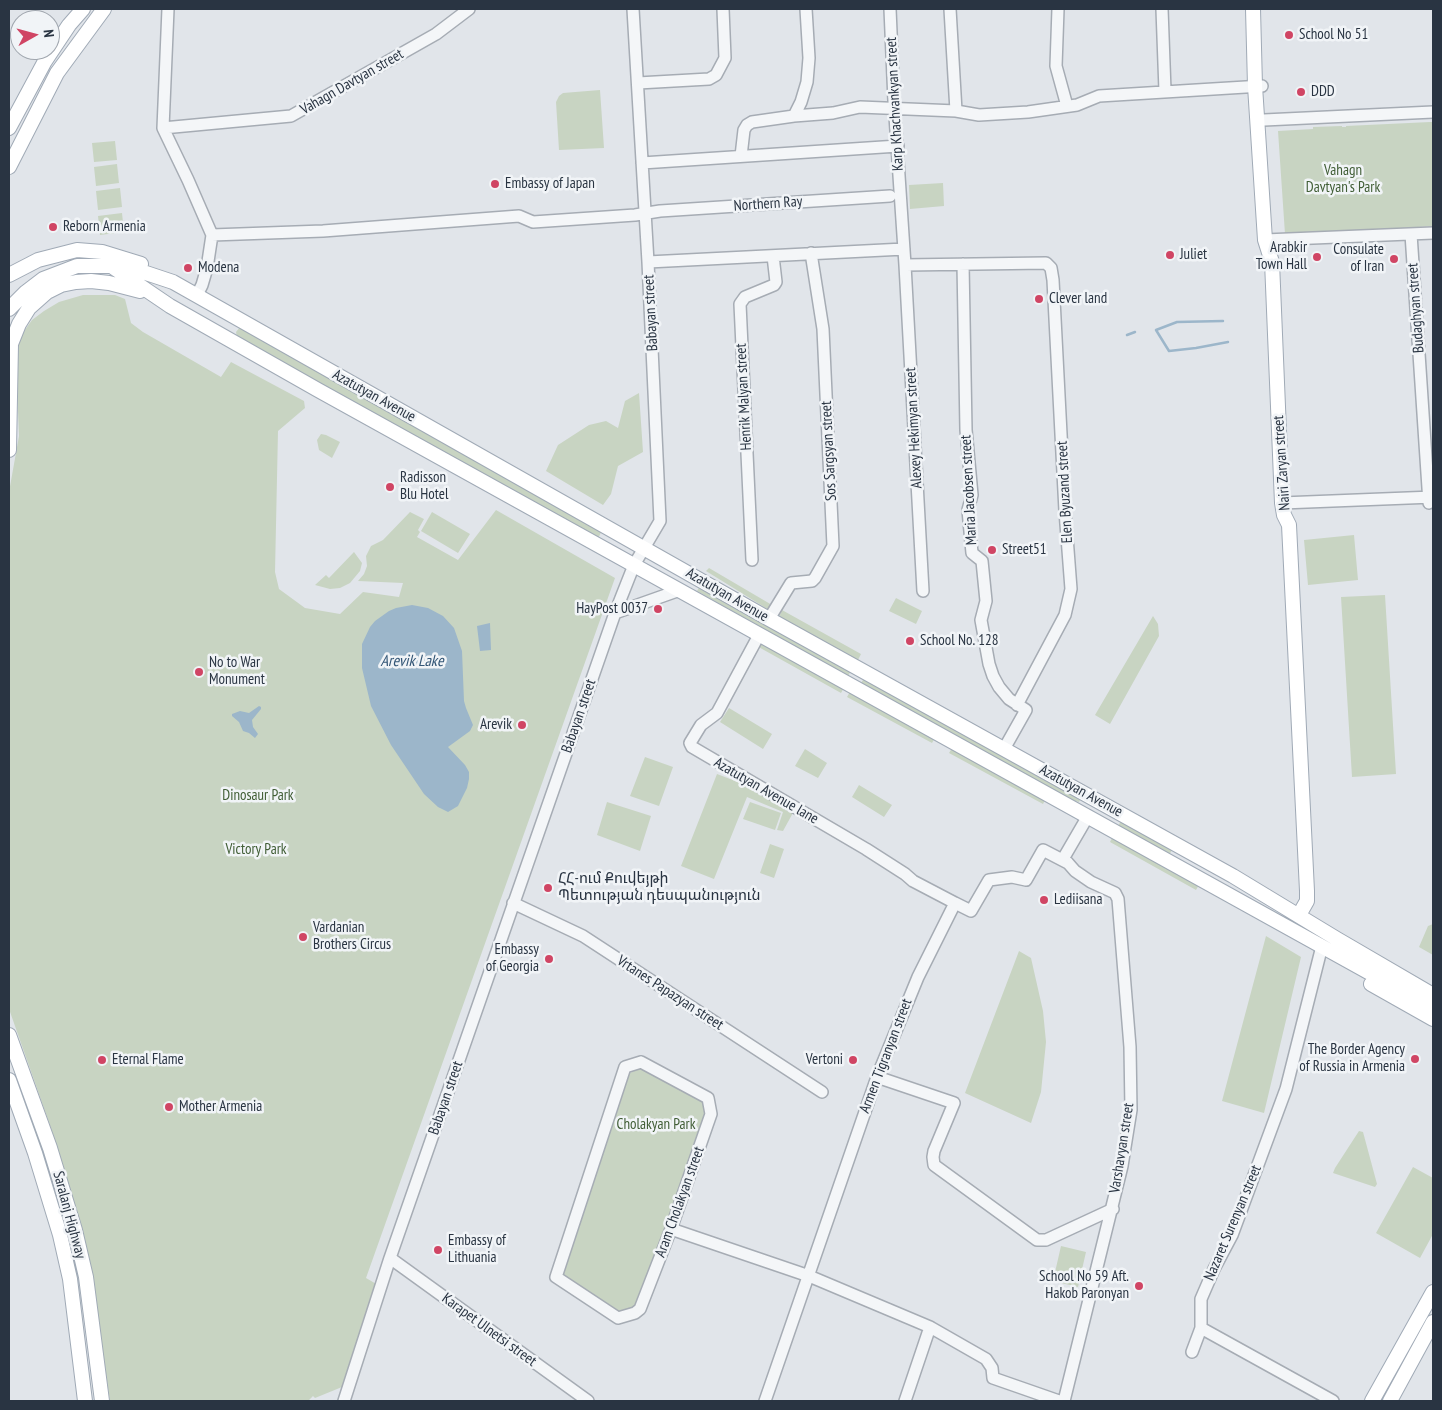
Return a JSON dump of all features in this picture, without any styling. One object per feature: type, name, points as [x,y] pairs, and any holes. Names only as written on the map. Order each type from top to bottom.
[{"type":"main road","points":[[9,128],[45,61],[69,25],[83,9]]},
{"type":"main road","points":[[9,167],[57,73],[104,9]]},
{"type":"main road","name":"Nairi Zaryan street","points":[[1253,9],[1268,240],[1272,262],[1282,507],[1289,525],[1306,901],[1299,915]]},
{"type":"main road","name":"Nairi Zaryan street","points":[[1262,9],[1263,42],[1259,86],[1264,120],[1268,240]]},
{"type":"main road","points":[[9,275],[38,260],[77,250],[102,252],[131,260],[148,267],[173,282]]},
{"type":"main road","name":"Azatutyan Avenue","points":[[9,309],[43,279],[78,266],[111,266],[137,270],[173,282],[769,619],[1233,876],[1299,915],[1330,945],[1433,1008]]},
{"type":"main road","name":"Azatutyan Avenue","points":[[111,266],[170,306],[759,635],[1225,891],[1433,995]]},
{"type":"main road","points":[[9,450],[11,344],[19,324],[29,308],[47,292],[61,285],[84,282],[110,283],[152,295]]},
{"type":"main road","points":[[170,306],[175,292],[182,292],[213,308],[221,309]]},
{"type":"main road","points":[[1225,891],[1233,876]]},
{"type":"main road","name":"Azatutyan Avenue","points":[[1330,945],[1357,942],[1433,985]]},
{"type":"main road","name":"Azatutyan Avenue","points":[[1330,945],[1344,968],[1433,1019]]},
{"type":"main road","name":"Saralanj Highway","points":[[9,1035],[50,1148],[75,1230],[86,1278],[102,1401]]},
{"type":"main road","name":"Saralanj Highway","points":[[9,1080],[36,1153],[60,1235],[70,1279],[85,1401]]},
{"type":"main road","points":[[1372,1401],[1433,1292]]},
{"type":"main road","points":[[1390,1401],[1433,1322]]},
{"type":"street","points":[[168,9],[163,128],[212,235],[207,268],[202,286],[197,295]]},
{"type":"street","name":"Vahagn Davtyan street","points":[[163,128],[291,116],[436,34],[469,9]]},
{"type":"street","name":"Babayan street","points":[[344,1401],[390,1258],[615,613],[634,565],[660,521],[646,212],[633,9]]},
{"type":"street","points":[[638,83],[709,80],[716,75],[725,58],[723,9]]},
{"type":"street","points":[[794,116],[801,102],[807,82],[809,58],[806,9]]},
{"type":"street","name":"Karp Khachvankyan street","points":[[890,9],[894,107],[898,146],[896,198],[904,248]]},
{"type":"street","points":[[950,9],[956,111]]},
{"type":"street","points":[[1058,9],[1056,66],[1067,106]]},
{"type":"street","points":[[1162,9],[1165,91]]},
{"type":"street","points":[[741,156],[744,130],[752,122],[833,113],[860,107],[956,111],[979,115],[1038,112],[1077,105],[1099,96],[1259,86]]},
{"type":"street","points":[[1264,120],[1433,112]]},
{"type":"street","points":[[642,163],[898,146]]},
{"type":"street","name":"Northern Ray","points":[[212,235],[323,231],[520,216],[533,222],[646,212],[896,198]]},
{"type":"street","points":[[1268,240],[1433,233]]},
{"type":"street","name":"Budaghyan street","points":[[1411,234],[1431,500]]},
{"type":"street","points":[[648,262],[904,248]]},
{"type":"street","name":"Alexey Hekimyan street","points":[[904,248],[923,591]]},
{"type":"street","name":"Sos Sargsyan street","points":[[769,619],[791,583],[812,581],[815,578],[833,546],[823,329],[811,254]]},
{"type":"street","name":"Henrik Malyan street","points":[[752,560],[740,304],[745,297],[774,285],[776,282],[773,256]]},
{"type":"street","name":"Elen Byuzand street","points":[[963,264],[1046,263],[1051,268],[1053,280],[1071,589],[1065,615],[1017,705]]},
{"type":"street","points":[[905,265],[963,264]]},
{"type":"street","name":"Maria Jacobsen street","points":[[963,264],[966,430],[972,495],[968,510],[972,553],[982,561],[986,601],[981,620],[989,664],[999,687],[1017,705]]},
{"type":"street","points":[[1282,507],[1431,500]]},
{"type":"street","points":[[615,613],[680,590]]},
{"type":"street","name":"Azatutyan Avenue lane","points":[[759,635],[717,713],[702,725],[690,745],[866,849],[913,881],[955,903]]},
{"type":"street","points":[[1004,749],[1026,710],[1017,705]]},
{"type":"street","points":[[955,903],[971,911],[989,880],[1012,877],[1026,880],[1043,850],[1063,860],[1088,816]]},
{"type":"street","name":"Varshavyan street","points":[[1063,860],[1091,882],[1115,893],[1120,905],[1130,1047],[1130,1110],[1122,1166],[1064,1401]]},
{"type":"street","name":"Vrtanes Papazyan street","points":[[513,903],[583,936],[822,1092]]},
{"type":"street","name":"Armen Tigranyan street","points":[[765,1401],[877,1077],[913,987],[955,903]]},
{"type":"street","name":"Nazaret Surenyan street","points":[[1201,1328],[1201,1299],[1232,1235],[1286,1089],[1330,945]]},
{"type":"street","name":"Aram Cholakyan street","points":[[641,1062],[708,1098],[711,1114],[671,1228],[640,1309],[635,1313],[618,1318],[556,1277],[625,1067],[641,1062]]},
{"type":"street","points":[[877,1077],[954,1103],[934,1151],[934,1165],[1037,1240],[1041,1241],[1112,1209]]},
{"type":"street","points":[[671,1228],[809,1276],[930,1327],[986,1359],[992,1368],[993,1378],[1059,1401]]},
{"type":"street","name":"Karapet Ulnetsi street","points":[[390,1258],[588,1401]]},
{"type":"street","points":[[905,1401],[930,1327]]},
{"type":"street","points":[[1192,1352],[1201,1328],[1333,1401]]},
{"type":"green space","points":[[600,90],[604,148],[559,150],[556,102],[559,96],[563,93]]},
{"type":"green space","name":"Vahagn Davtyan's Park","points":[[1433,122],[1433,226],[1403,228],[1402,230],[1285,234],[1278,131],[1313,129],[1313,127]]},
{"type":"green space","points":[[115,141],[117,160],[94,162],[92,143]]},
{"type":"green space","points":[[117,164],[119,183],[96,186],[94,167]]},
{"type":"green space","points":[[943,183],[944,206],[910,209],[909,185]]},
{"type":"green space","points":[[120,188],[122,207],[98,210],[96,191]]},
{"type":"green space","points":[[122,213],[124,232],[100,235],[98,216]]},
{"type":"green space","name":"Victory Park","points":[[83,295],[115,295],[125,299],[131,323],[143,332],[221,377],[231,362],[304,401],[305,408],[278,431],[275,572],[279,589],[305,608],[340,614],[363,592],[399,597],[403,583],[358,581],[364,574],[367,566],[366,556],[371,546],[383,540],[410,512],[424,519],[418,530],[420,532],[417,537],[458,560],[496,510],[615,578],[366,1278],[378,1285],[342,1387],[315,1398],[313,1396],[308,1401],[110,1401],[89,1257],[52,1131],[9,1009],[9,492],[19,436],[17,347],[22,334],[32,320],[59,302]]},
{"type":"green space","points":[[240,327],[602,530],[598,539],[237,337],[236,332]]},
{"type":"green space","points":[[639,393],[643,452],[618,466],[611,494],[603,505],[546,471],[558,445],[589,425],[606,421],[618,428],[625,401]]},
{"type":"green space","points":[[321,434],[340,442],[332,458],[319,450],[317,440]]},
{"type":"green space","points":[[432,512],[470,534],[458,553],[421,531]]},
{"type":"green space","points":[[1354,535],[1358,580],[1308,585],[1304,540]]},
{"type":"green space","points":[[354,552],[362,563],[360,571],[350,583],[340,588],[330,589],[315,585],[326,575],[329,578]]},
{"type":"green space","points":[[709,568],[772,605],[769,610],[706,571]]},
{"type":"green space","points":[[700,586],[851,671],[848,676],[697,591]]},
{"type":"green space","points":[[1385,595],[1396,774],[1352,777],[1341,597]]},
{"type":"green space","points":[[896,598],[922,611],[916,624],[889,611]]},
{"type":"green space","points":[[782,610],[861,654],[858,660],[779,617]]},
{"type":"green space","points":[[1153,616],[1158,624],[1159,636],[1110,724],[1095,715]]},
{"type":"green space","points":[[759,638],[845,686],[841,693],[755,645]]},
{"type":"green space","points":[[865,677],[1071,793],[1080,800],[1079,802],[1068,799],[861,683]]},
{"type":"green space","points":[[851,690],[936,736],[932,743],[847,697]]},
{"type":"green space","points":[[729,708],[772,734],[763,749],[720,722]]},
{"type":"green space","points":[[954,745],[1047,796],[1043,804],[949,753]]},
{"type":"green space","points":[[805,749],[827,763],[818,778],[795,766]]},
{"type":"green space","points":[[645,757],[673,767],[659,806],[630,796]]},
{"type":"green space","points":[[717,774],[751,787],[794,811],[783,831],[777,830],[783,812],[747,797],[714,879],[681,866]]},
{"type":"green space","points":[[859,785],[892,805],[884,817],[852,797]]},
{"type":"green space","points":[[607,802],[651,816],[640,851],[597,835]]},
{"type":"green space","points":[[750,802],[781,813],[775,830],[743,819]]},
{"type":"green space","points":[[1121,821],[1172,850],[1169,855],[1118,826]]},
{"type":"green space","points":[[1114,834],[1200,883],[1196,890],[1110,842]]},
{"type":"green space","points":[[770,844],[784,849],[774,878],[760,873]]},
{"type":"green space","points":[[1433,924],[1433,955],[1419,947],[1428,926]]},
{"type":"green space","points":[[1266,936],[1301,957],[1264,1113],[1222,1101]]},
{"type":"green space","points":[[1019,951],[1031,958],[1043,1011],[1046,1042],[1041,1092],[1031,1123],[965,1093]]},
{"type":"green space","name":"Cholakyan Park","points":[[640,1068],[703,1099],[707,1112],[637,1308],[618,1313],[565,1279],[562,1266],[628,1074]]},
{"type":"green space","points":[[1359,1131],[1363,1132],[1377,1184],[1375,1187],[1333,1173]]},
{"type":"green space","points":[[1413,1167],[1433,1178],[1433,1234],[1420,1258],[1376,1233]]},
{"type":"green space","points":[[1061,1246],[1086,1252],[1078,1287],[1053,1281]]},
{"type":"water","name":"Arevik Lake","points":[[412,605],[428,608],[443,616],[454,628],[462,651],[464,701],[473,725],[470,731],[448,747],[465,765],[469,772],[469,779],[467,788],[458,806],[448,812],[438,807],[424,794],[391,745],[371,706],[362,668],[362,644],[370,627],[389,611]]},
{"type":"water","points":[[490,623],[491,650],[480,651],[477,626]]},
{"type":"water","points":[[259,706],[261,709],[252,720],[253,727],[258,734],[255,738],[243,731],[239,722],[232,714],[240,711],[249,713]]},
{"type":"waterway","points":[[1156,330],[1177,322],[1223,321]]},
{"type":"waterway","points":[[1156,330],[1169,351],[1228,342]]},
{"type":"waterway","points":[[1127,335],[1135,332]]},
{"type":"place","name":"School No 51","points":[[1289,35]]},
{"type":"place","name":"DDD","points":[[1301,92]]},
{"type":"place","name":"Embassy of Japan","points":[[495,184]]},
{"type":"place","name":"Reborn Armenia","points":[[53,227]]},
{"type":"place","name":"Juliet","points":[[1170,255]]},
{"type":"place","name":"Arabkir Town Hall","points":[[1317,257]]},
{"type":"place","name":"Consulate of Iran","points":[[1394,259]]},
{"type":"place","name":"Modena","points":[[188,268]]},
{"type":"place","name":"Clever land","points":[[1039,299]]},
{"type":"place","name":"Radisson Blu Hotel","points":[[390,487]]},
{"type":"place","name":"Street51","points":[[992,550]]},
{"type":"place","name":"HayPost 0037","points":[[658,609]]},
{"type":"place","name":"School No. 128","points":[[910,641]]},
{"type":"place","name":"No to War Monument","points":[[199,672]]},
{"type":"place","name":"Arevik","points":[[522,725]]},
{"type":"place","name":"ՀՀ-ում Քուվեյթի Պետության դեսպանություն","points":[[548,888]]},
{"type":"place","name":"Lediisana","points":[[1044,900]]},
{"type":"place","name":"Vardanian Brothers Circus","points":[[303,937]]},
{"type":"place","name":"Embassy of Georgia","points":[[549,959]]},
{"type":"place","name":"The Border Agency of Russia in Armenia","points":[[1415,1059]]},
{"type":"place","name":"Eternal Flame","points":[[102,1060]]},
{"type":"place","name":"Vertoni","points":[[853,1060]]},
{"type":"place","name":"Mother Armenia","points":[[169,1107]]},
{"type":"place","name":"Embassy of Lithuania","points":[[438,1250]]},
{"type":"place","name":"School No 59 Aft. Hakob Paronyan","points":[[1139,1286]]},
{"type":"park label","name":"Dinosaur Park","points":[[258,796]]}]
